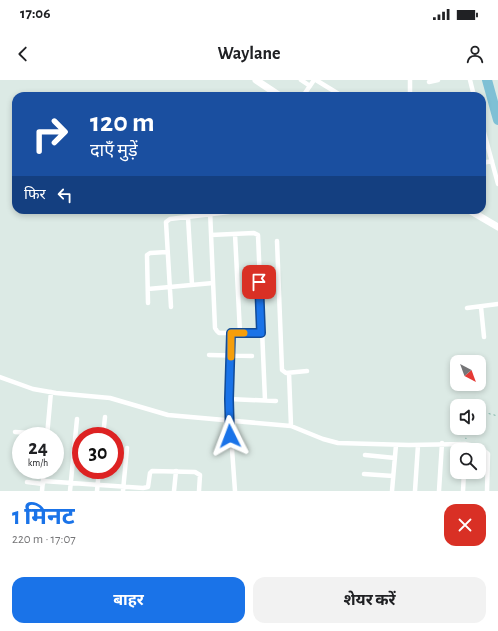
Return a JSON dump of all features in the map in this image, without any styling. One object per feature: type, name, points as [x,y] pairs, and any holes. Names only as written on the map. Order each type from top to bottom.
[{"type":"street","points":[[256,80],[274,92]]},
{"type":"street","points":[[301,80],[310,86]]},
{"type":"street","points":[[306,92],[315,80],[335,92]]},
{"type":"street","points":[[410,80],[410,92]]},
{"type":"street","points":[[430,82],[438,80]]},
{"type":"street","points":[[470,80],[473,92]]},
{"type":"street","points":[[486,142],[498,184]]},
{"type":"street","points":[[486,162],[492,161]]},
{"type":"street","points":[[171,307],[166,222],[170,219],[201,214]]},
{"type":"street","points":[[210,214],[216,331],[231,333],[261,333]]},
{"type":"street","points":[[476,214],[498,227]]},
{"type":"street","points":[[188,217],[192,285]]},
{"type":"street","points":[[211,235],[254,232],[258,234],[265,400]]},
{"type":"street","points":[[234,234],[240,333]]},
{"type":"street","points":[[277,241],[282,367],[284,372],[289,373],[307,371]]},
{"type":"street","points":[[148,303],[147,255],[167,252]]},
{"type":"street","points":[[148,289],[213,283]]},
{"type":"street","points":[[468,308],[498,304]]},
{"type":"street","points":[[482,307],[484,337]]},
{"type":"street","points":[[231,333],[229,399],[235,491]]},
{"type":"street","points":[[209,355],[252,356]]},
{"type":"street","points":[[289,373],[291,426]]},
{"type":"street","points":[[0,377],[33,389],[110,398],[168,415],[291,426],[323,439],[338,443],[396,445],[450,443]]},
{"type":"street","points":[[48,427],[51,392]]},
{"type":"street","points":[[229,399],[276,401]]},
{"type":"street","points":[[104,427],[105,417]]},
{"type":"street","points":[[70,491],[77,419]]},
{"type":"street","points":[[439,491],[442,443]]},
{"type":"street","points":[[392,491],[396,445]]},
{"type":"street","points":[[415,491],[418,445]]},
{"type":"street","points":[[123,489],[127,448]]},
{"type":"street","points":[[486,452],[488,454],[487,491]]},
{"type":"street","points":[[365,455],[395,458]]},
{"type":"street","points":[[27,482],[70,483],[123,489],[147,489],[150,473],[152,471],[176,471],[198,473],[200,478],[199,491]]},
{"type":"street","points":[[174,491],[176,471]]},
{"type":"street","points":[[364,474],[393,476]]},
{"type":"street","points":[[42,491],[43,479]]},
{"type":"street","points":[[97,491],[98,479]]},
{"type":"street","points":[[463,491],[464,479]]},
{"type":"path","points":[[486,413],[498,416]]},
{"type":"waterway","points":[[487,80],[498,120]]},
{"type":"slow traffic","points":[[231,357],[231,333],[244,333]]},
{"type":"route","points":[[230,436],[229,399],[231,333],[261,333],[259,282]]}]
